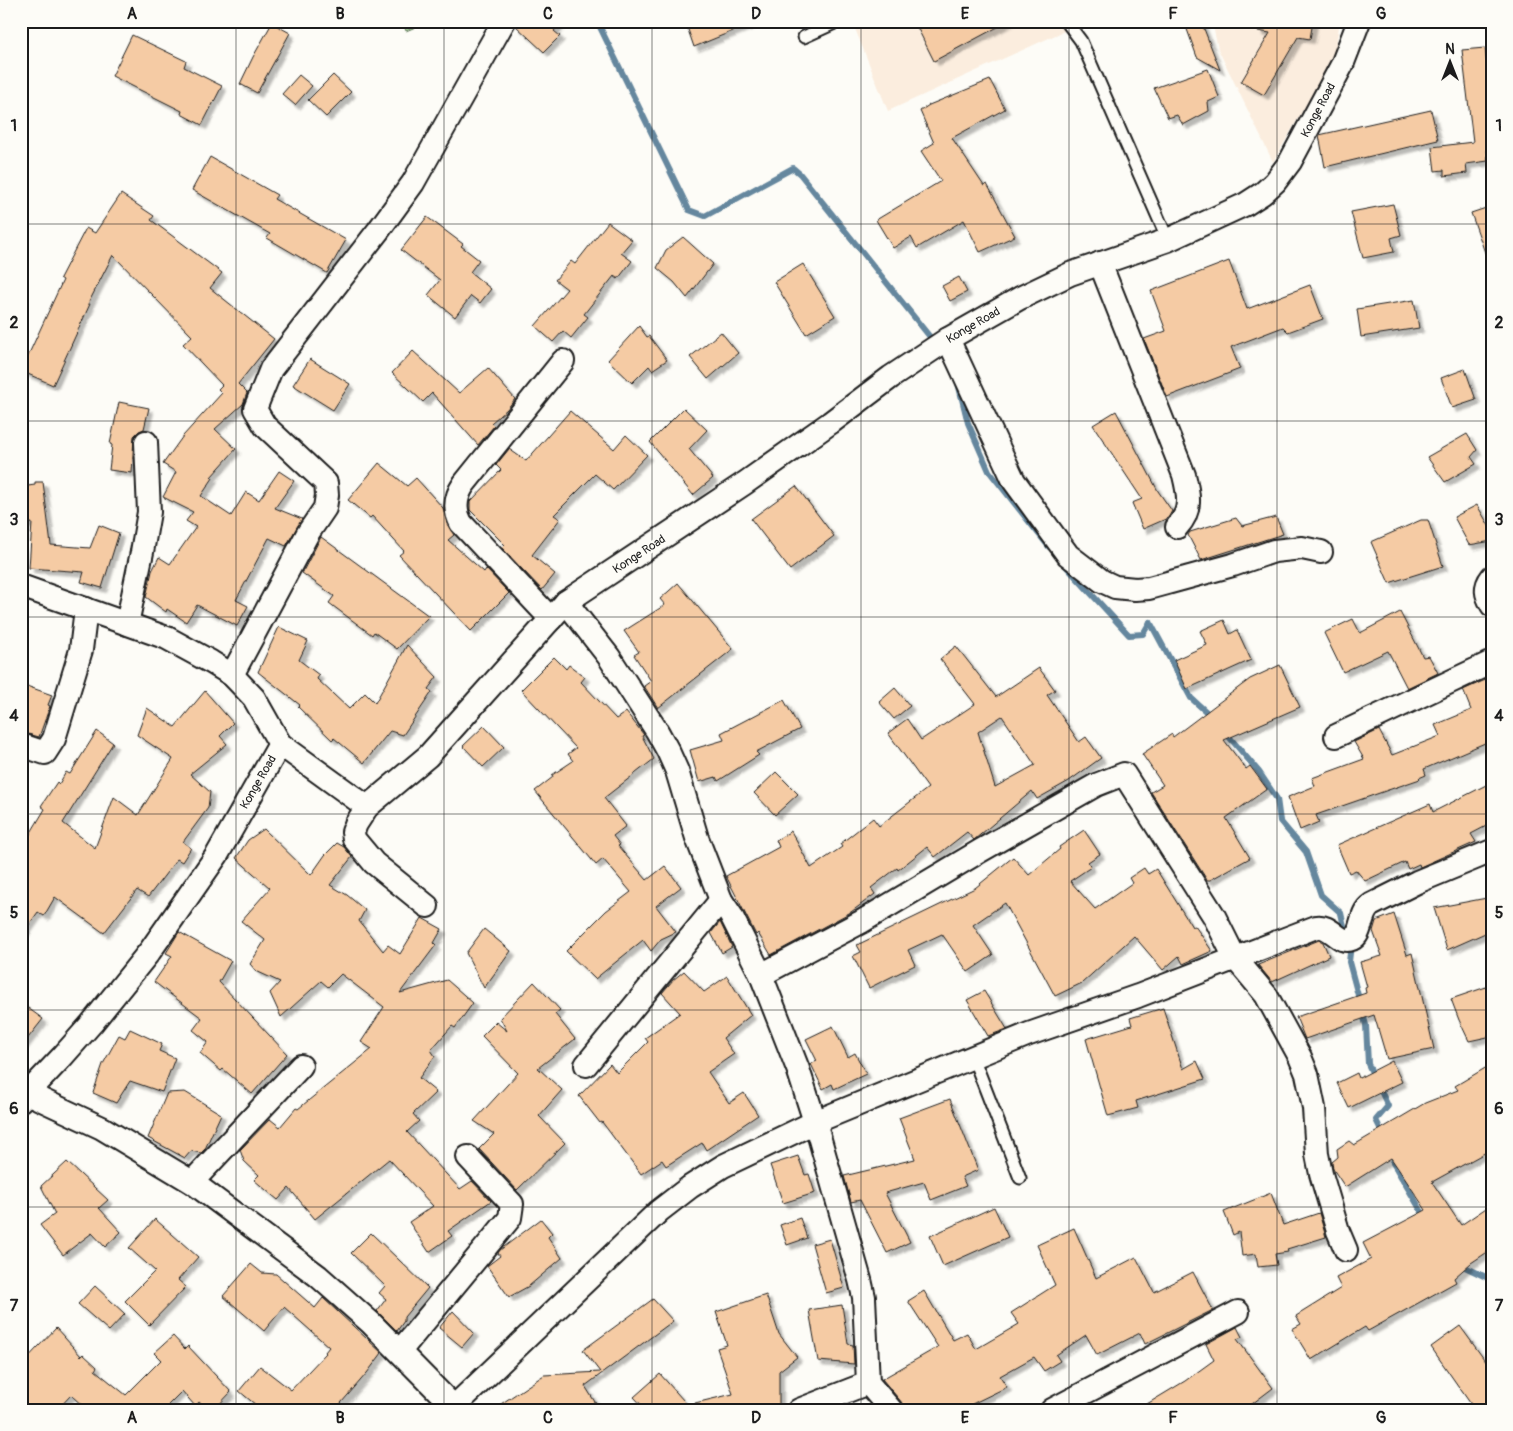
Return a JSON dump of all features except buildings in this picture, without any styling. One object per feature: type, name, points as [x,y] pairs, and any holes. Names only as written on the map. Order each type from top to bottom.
[{"type":"street","points":[[232,676],[308,533],[325,508],[327,495],[326,483],[265,426],[255,409],[271,369],[413,183],[504,21]]},
{"type":"street","name":"Konge Road","points":[[24,1096],[92,1023],[150,950],[217,855],[280,744],[367,807],[428,756],[566,602],[745,483],[891,377],[948,339],[1020,298],[1070,274],[1168,240],[1246,204],[1263,193],[1275,182],[1290,162],[1342,65],[1359,21]]},
{"type":"street","points":[[1100,263],[1184,475],[1188,490],[1188,506],[1185,518],[1177,527]]},
{"type":"street","points":[[948,339],[1014,480],[1068,554],[1102,580],[1115,587],[1149,588],[1233,565],[1274,550],[1302,548],[1321,552]]},
{"type":"street","points":[[551,619],[461,524],[457,515],[456,504],[459,491],[464,484],[563,361]]},
{"type":"street","points":[[127,624],[149,512],[146,442]]},
{"type":"street","points":[[1492,577],[1486,589],[1488,599],[1492,605]]},
{"type":"street","points":[[21,586],[167,638],[211,662],[232,676],[254,698],[280,744]]},
{"type":"street","points":[[566,602],[609,657],[668,750],[720,900],[732,915],[760,975],[784,1034],[815,1122],[864,1298],[868,1383],[891,1410]]},
{"type":"street","points":[[21,745],[45,753],[54,739],[81,650],[86,609]]},
{"type":"street","points":[[1336,736],[1492,662]]},
{"type":"street","points":[[760,975],[861,922],[980,851],[1088,790],[1124,774],[1214,916],[1235,958],[1266,995],[1300,1057],[1307,1074],[1314,1108],[1317,1154],[1321,1174],[1338,1231],[1346,1250]]},
{"type":"street","points":[[367,807],[356,824],[353,832],[354,839],[374,863],[427,906]]},
{"type":"street","points":[[24,1096],[102,1128],[192,1182],[318,1276],[371,1323],[456,1408],[659,1211],[690,1187],[723,1166],[815,1122],[1029,1034],[1138,996],[1322,926],[1328,928],[1338,937],[1347,940],[1354,938],[1366,909],[1372,905],[1416,882],[1492,851]]},
{"type":"street","points":[[586,1065],[720,900]]},
{"type":"street","points":[[192,1182],[301,1066]]},
{"type":"street","points":[[400,1351],[510,1218],[512,1204],[468,1157]]},
{"type":"street","points":[[1052,1410],[1238,1312]]},
{"type":"street","points":[[799,1410],[868,1383]]},
{"type":"lane","points":[[804,37],[839,21]]},
{"type":"lane","points":[[1066,21],[1081,41],[1168,240]]},
{"type":"lane","points":[[973,1057],[1020,1178]]},
{"type":"shaded area","points":[[852,21],[1069,21],[1071,28],[888,111]]},
{"type":"shaded area","points":[[1212,21],[1340,21],[1334,57],[1273,162],[1218,49]]},
{"type":"green space","points":[[402,21],[430,21],[406,31]]},
{"type":"waterway","points":[[597,21],[689,210],[705,216],[793,168],[800,174],[930,337]]},
{"type":"waterway","points":[[958,383],[968,423],[989,471],[1049,547]]},
{"type":"waterway","points":[[1064,564],[1129,635],[1143,634],[1150,622]]},
{"type":"waterway","points":[[1150,622],[1191,698],[1212,717]]},
{"type":"waterway","points":[[1225,732],[1259,772],[1277,799],[1280,821],[1306,852],[1321,895],[1341,913],[1350,953],[1349,962],[1366,1025],[1368,1064],[1388,1106],[1376,1120],[1384,1136]]},
{"type":"waterway","points":[[1393,1154],[1395,1156],[1393,1163],[1426,1219]]},
{"type":"waterway","points":[[1461,1264],[1488,1278]]}]
